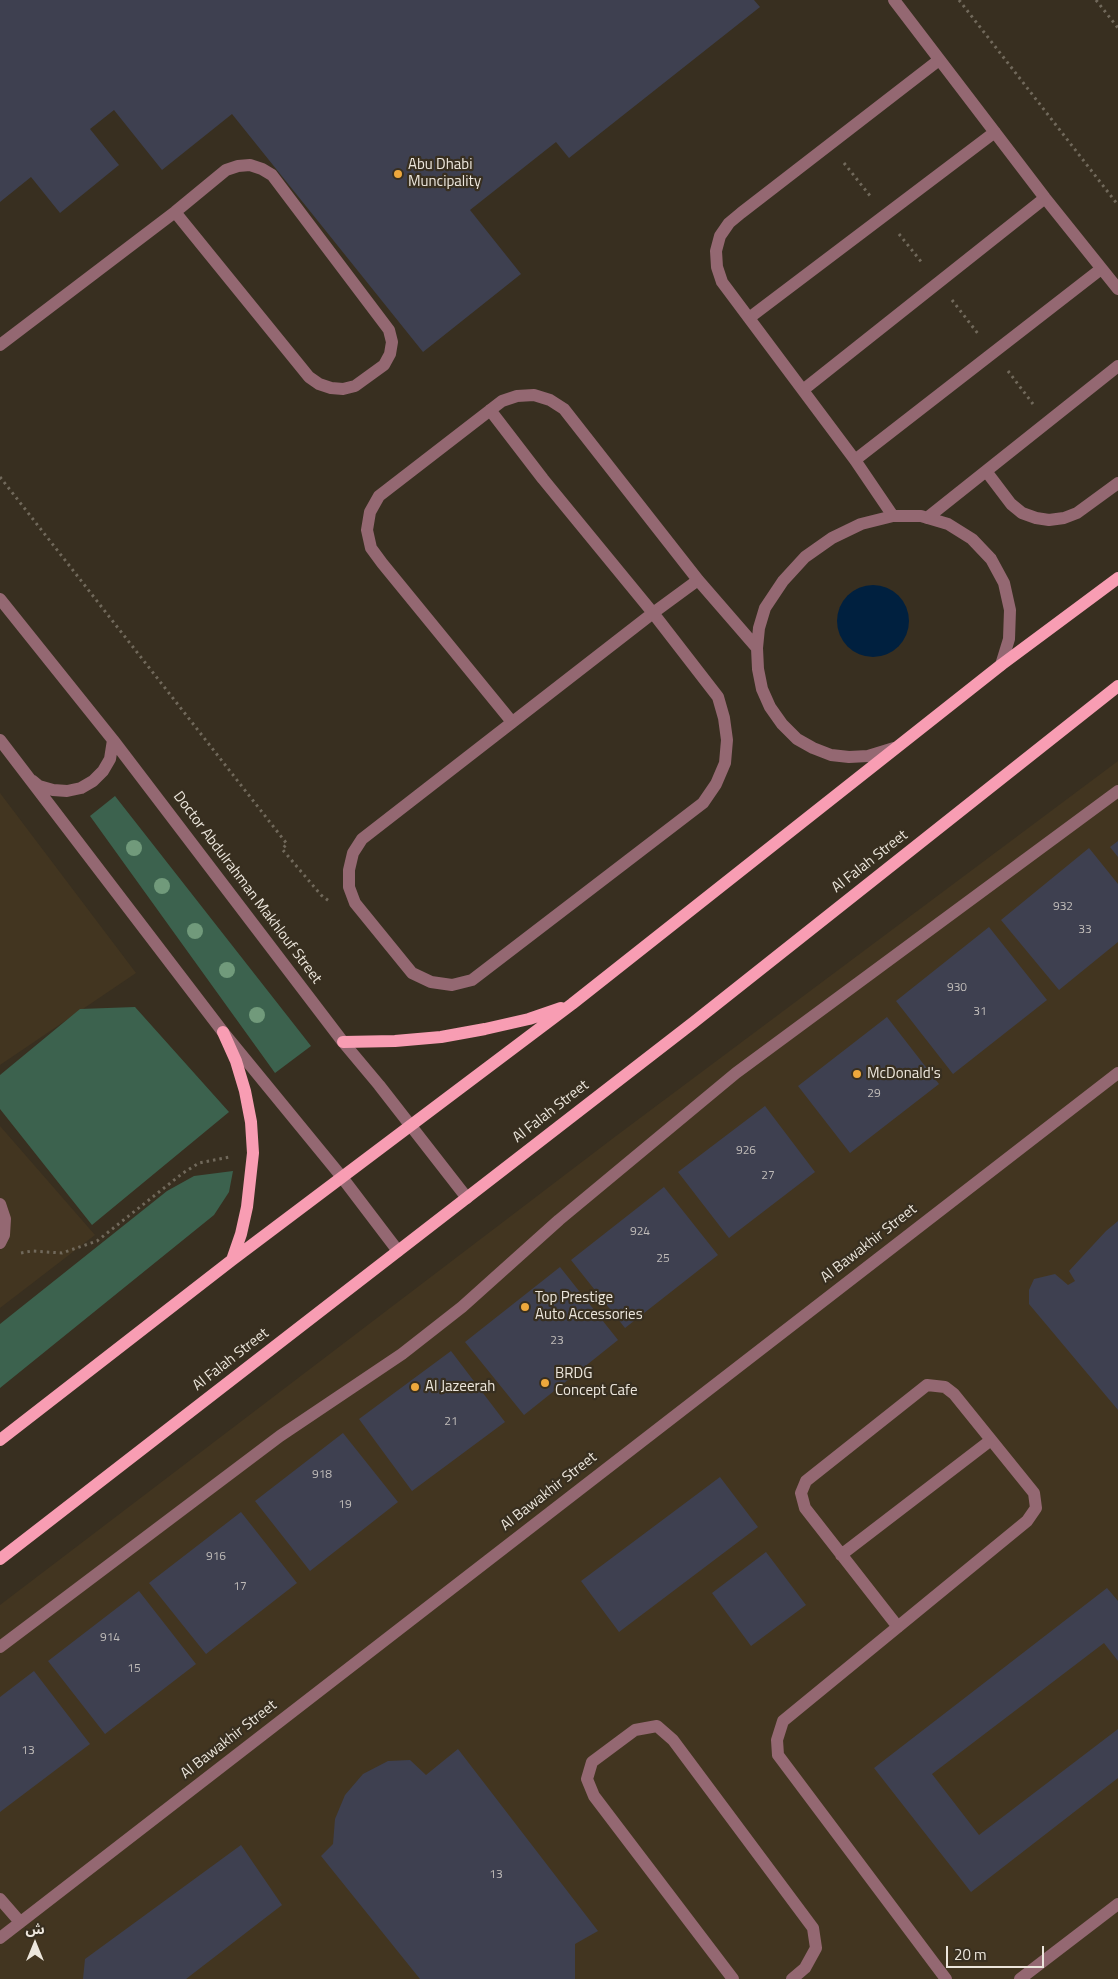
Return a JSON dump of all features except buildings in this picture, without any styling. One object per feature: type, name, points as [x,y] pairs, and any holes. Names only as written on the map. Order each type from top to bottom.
[{"type":"main road","points":[[0,1440],[341,1176],[411,1126],[572,1004],[1001,665],[1118,578]]},
{"type":"main road","name":"Al Falah Street","points":[[0,1559],[694,1022],[1118,686]]},
{"type":"main road","points":[[343,1042],[395,1041],[441,1037],[530,1019],[572,1004]]},
{"type":"main road","points":[[223,1032],[236,1061],[245,1091],[251,1122],[253,1153],[248,1207],[232,1260]]},
{"type":"street","points":[[894,0],[994,132],[1118,290]]},
{"type":"street","points":[[893,516],[855,460],[722,282],[717,267],[716,252],[720,236],[729,223],[939,60]]},
{"type":"street","points":[[749,318],[994,132]]},
{"type":"street","points":[[0,345],[175,212],[226,170],[238,166],[250,166],[262,169],[272,175],[389,330],[392,342],[390,354],[384,365],[355,386],[343,389],[319,384],[309,377],[175,212]]},
{"type":"street","points":[[803,390],[1045,198]]},
{"type":"street","points":[[855,460],[1101,269]]},
{"type":"street","points":[[927,518],[1118,366]]},
{"type":"street","points":[[512,722],[382,563],[371,548],[367,530],[370,512],[379,496],[502,401],[517,396],[534,395],[550,400],[564,409],[698,580],[756,648]]},
{"type":"street","points":[[490,410],[543,479],[653,613],[718,697],[722,707],[727,740],[725,763],[716,784],[703,803],[472,980],[452,985],[430,982],[412,973],[355,904],[349,887],[349,870],[353,853],[362,839],[653,613],[698,580]]},
{"type":"street","points":[[986,471],[1016,508],[1036,518],[1049,520],[1064,518],[1077,513],[1118,483]]},
{"type":"street","points":[[903,743],[877,754],[849,758],[831,755],[797,739],[782,724],[770,707],[762,689],[758,669],[756,648],[759,628],[765,608],[783,581],[805,557],[832,538],[861,524],[893,516],[927,518],[948,524],[972,538],[990,559],[1004,583],[1010,610],[1009,638],[1001,665]]},
{"type":"street","name":"Doctor Abdulrahman Makhlouf Street","points":[[0,599],[113,740],[343,1042],[467,1198]]},
{"type":"street","points":[[0,740],[223,1032],[341,1176],[398,1251]]},
{"type":"street","points":[[27,777],[39,786],[52,790],[67,791],[81,788],[93,781],[104,771],[110,758],[113,740]]},
{"type":"street","points":[[0,1647],[280,1436],[402,1354],[462,1307],[559,1220],[736,1073],[1118,791]]},
{"type":"street","name":"Al Bawakhir Street","points":[[0,1938],[1118,1073]]},
{"type":"street","points":[[0,1204],[5,1219],[4,1235],[0,1243]]},
{"type":"street","points":[[898,1627],[804,1508],[801,1493],[806,1481],[927,1385],[944,1387],[954,1394],[1034,1493],[1036,1508],[1027,1521],[898,1627],[783,1721],[777,1740],[778,1756],[946,1979]]},
{"type":"street","points":[[841,1555],[991,1440]]},
{"type":"street","points":[[733,1979],[594,1796],[587,1779],[592,1762],[635,1730],[657,1726],[673,1740],[813,1928],[816,1948],[805,1968],[792,1979]]},
{"type":"street","points":[[0,1899],[20,1922]]},
{"type":"street","points":[[1020,1979],[1118,1904]]},
{"type":"path","points":[[959,0],[1118,205]]},
{"type":"path","points":[[1096,0],[1118,28]]},
{"type":"path","points":[[0,477],[287,844],[282,849],[314,888],[328,901],[343,908],[360,910]]},
{"type":"path","points":[[16,1254],[32,1251],[62,1253],[97,1241],[183,1173],[199,1163],[253,1153]]},
{"type":"shaded area","points":[[1118,761],[1118,1979],[0,1979],[0,1605],[616,1136]]},
{"type":"shaded area","points":[[0,793],[136,973],[0,1065]]},
{"type":"shaded area","points":[[0,1126],[95,1235],[0,1308]]},
{"type":"green space","points":[[115,796],[311,1046],[275,1073],[90,816]]},
{"type":"green space","points":[[135,1007],[229,1112],[92,1225],[0,1109],[0,1075],[80,1009]]},
{"type":"green space","points":[[233,1171],[229,1192],[214,1215],[0,1388],[0,1324],[167,1191],[194,1176]]},
{"type":"water","points":[[873,585],[893,591],[903,601],[909,621],[903,641],[893,651],[873,657],[853,651],[843,641],[837,621],[843,601],[853,591]]},
{"type":"place","name":"Abu Dhabi Muncipality","points":[[398,174]]},
{"type":"place","name":"McDonald's","points":[[857,1074]]},
{"type":"place","name":"Top Prestige Auto Accessories","points":[[525,1307]]},
{"type":"place","name":"BRDG Concept Cafe","points":[[545,1383]]},
{"type":"place","name":"Al Jazeerah","points":[[415,1387]]}]
